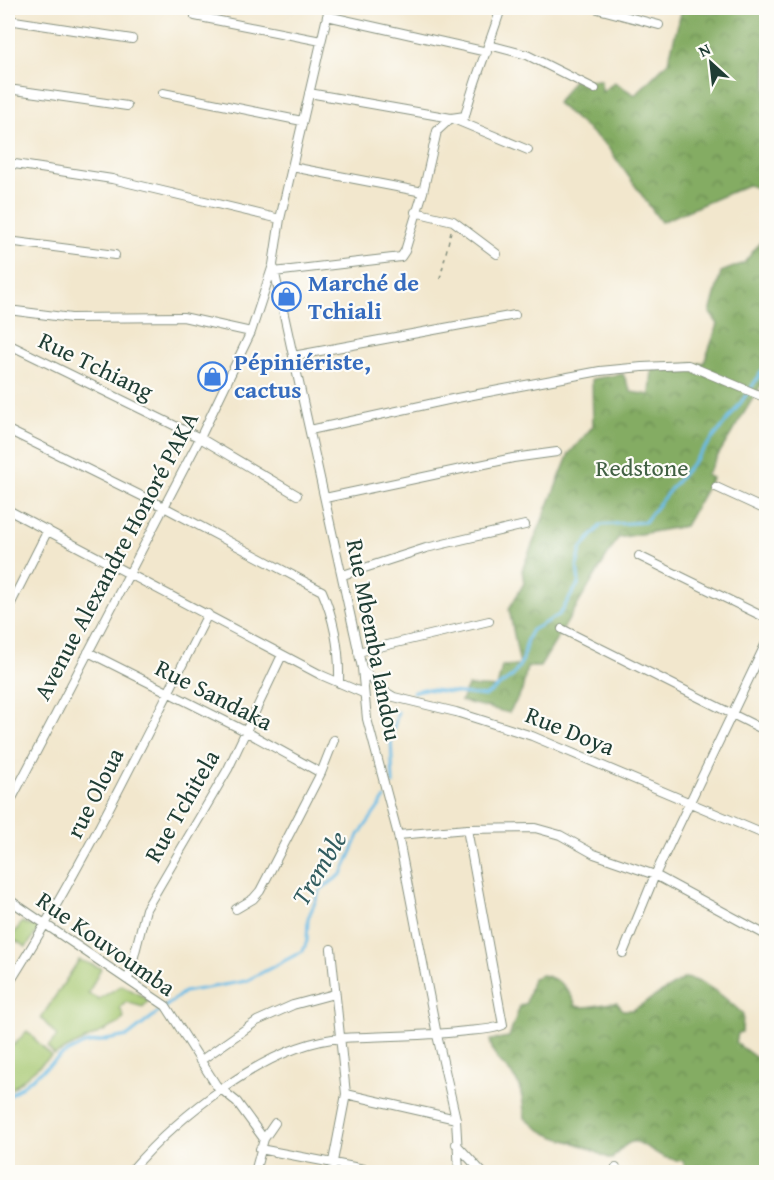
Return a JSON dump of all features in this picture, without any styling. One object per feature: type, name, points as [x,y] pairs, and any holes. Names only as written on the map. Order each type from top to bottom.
[{"type":"street","points":[[273,268],[400,256],[405,251],[415,212],[423,192],[437,131],[451,118],[465,116],[472,88],[501,8]]},
{"type":"street","points":[[556,8],[593,8],[659,25]]},
{"type":"street","points":[[328,12],[527,55],[595,89]]},
{"type":"street","name":"Avenue Alexandre Honoré PAKA","points":[[8,806],[200,438],[251,332],[273,268],[291,167],[328,12]]},
{"type":"street","points":[[195,16],[321,40]]},
{"type":"street","points":[[8,20],[132,39]]},
{"type":"street","points":[[8,89],[127,106]]},
{"type":"street","points":[[163,93],[302,121]]},
{"type":"street","points":[[309,93],[451,118],[528,150]]},
{"type":"street","points":[[8,163],[112,178],[280,219]]},
{"type":"street","points":[[291,167],[423,192]]},
{"type":"street","points":[[415,212],[453,221],[497,254]]},
{"type":"street","points":[[8,241],[115,255]]},
{"type":"street","name":"Rue Mbemba landou","points":[[273,268],[343,575],[362,668],[367,719],[398,835],[436,1035],[456,1119],[459,1173]]},
{"type":"street","points":[[8,310],[71,318],[183,317],[251,332]]},
{"type":"street","points":[[293,356],[515,315]]},
{"type":"street","name":"Rue Tchiang","points":[[8,344],[200,438],[297,495]]},
{"type":"street","points":[[310,430],[600,371],[642,367],[688,365],[766,398]]},
{"type":"street","points":[[8,430],[164,507],[322,591],[336,628],[340,661],[339,683]]},
{"type":"street","points":[[326,498],[513,458],[558,452]]},
{"type":"street","points":[[716,487],[766,510]]},
{"type":"street","points":[[8,510],[282,655],[363,693]]},
{"type":"street","points":[[343,575],[426,548],[525,525]]},
{"type":"street","points":[[9,604],[48,530]]},
{"type":"street","points":[[639,556],[766,618]]},
{"type":"street","name":"rue Oloua","points":[[8,985],[47,924],[100,826],[208,614]]},
{"type":"street","points":[[358,652],[489,621]]},
{"type":"street","points":[[562,629],[766,731]]},
{"type":"street","points":[[623,952],[655,875],[766,643]]},
{"type":"street","name":"Rue Sandaka","points":[[88,652],[245,731],[321,773]]},
{"type":"street","name":"Rue Tchitela","points":[[128,980],[146,909],[224,778],[282,655]]},
{"type":"street","name":"Rue Doya","points":[[362,668],[380,688],[394,697],[456,712],[532,736],[766,835]]},
{"type":"street","points":[[236,909],[253,899],[260,891],[321,773],[334,740]]},
{"type":"street","points":[[398,835],[467,829],[535,828],[560,835],[594,854],[655,875],[766,935]]},
{"type":"street","points":[[130,1173],[151,1148],[192,1110],[256,1069],[301,1047],[340,1038],[436,1035],[497,1028],[503,1025],[467,829]]},
{"type":"street","name":"Rue Kouvoumba","points":[[8,899],[170,1011],[216,1085],[237,1102],[264,1139]]},
{"type":"street","points":[[331,949],[346,1094],[332,1168]]},
{"type":"street","points":[[200,1061],[257,1021],[293,1005],[334,994]]},
{"type":"street","points":[[346,1094],[456,1119]]},
{"type":"street","points":[[255,1173],[264,1139],[275,1123]]},
{"type":"street","points":[[456,1143],[482,1173]]},
{"type":"street","points":[[260,1149],[332,1168],[380,1173]]},
{"type":"path","points":[[440,279],[453,221]]},
{"type":"green space","points":[[721,8],[766,8],[766,196],[763,190],[748,185],[661,222],[607,146],[557,103],[573,80],[601,80],[602,92],[614,82],[635,95],[668,62],[682,9],[720,13]]},
{"type":"green space","name":"Redstone","points":[[766,235],[766,377],[706,475],[712,478],[685,526],[618,538],[540,667],[527,667],[522,691],[509,713],[461,701],[468,686],[497,688],[502,666],[520,665],[509,609],[524,583],[522,570],[569,454],[593,426],[592,379],[623,374],[631,392],[650,395],[652,368],[704,363],[718,324],[710,313],[721,272],[744,263]]},
{"type":"green space","points":[[22,922],[31,926],[34,923],[41,926],[26,947],[11,938]]},
{"type":"green space","points":[[79,960],[101,968],[88,994],[99,999],[122,985],[149,1000],[143,1007],[126,1002],[120,1008],[124,1017],[118,1024],[54,1055],[48,1047],[57,1036],[41,1018]]},
{"type":"green space","points":[[542,975],[559,982],[567,990],[576,1006],[581,1007],[617,1003],[623,1010],[633,1010],[685,978],[701,982],[731,1003],[743,1014],[742,1032],[738,1033],[736,1043],[766,1065],[766,1172],[687,1172],[683,1161],[664,1157],[637,1142],[627,1144],[612,1159],[548,1134],[525,1118],[518,1084],[512,1074],[497,1059],[490,1040],[509,1037],[520,1006],[526,1003],[533,978]]},
{"type":"green space","points":[[27,1031],[51,1056],[8,1092],[8,1041],[14,1045]]},
{"type":"waterway","name":"Tremble","points":[[413,692],[424,689],[485,696],[513,676],[523,660],[527,639],[532,630],[559,615],[579,583],[577,566],[581,549],[601,525],[645,522],[739,406],[766,364]]},
{"type":"waterway","name":"Tremble","points":[[393,784],[391,738],[398,712]]},
{"type":"waterway","name":"Tremble","points":[[8,1097],[62,1055],[84,1044],[128,1036],[184,992],[246,981],[303,951],[307,941],[308,918],[321,889],[342,874],[359,835],[385,798]]},
{"type":"place","name":"Marché de Tchiali","points":[[287,297]]},
{"type":"place","name":"Pépiniériste, cactus","points":[[213,376]]}]
